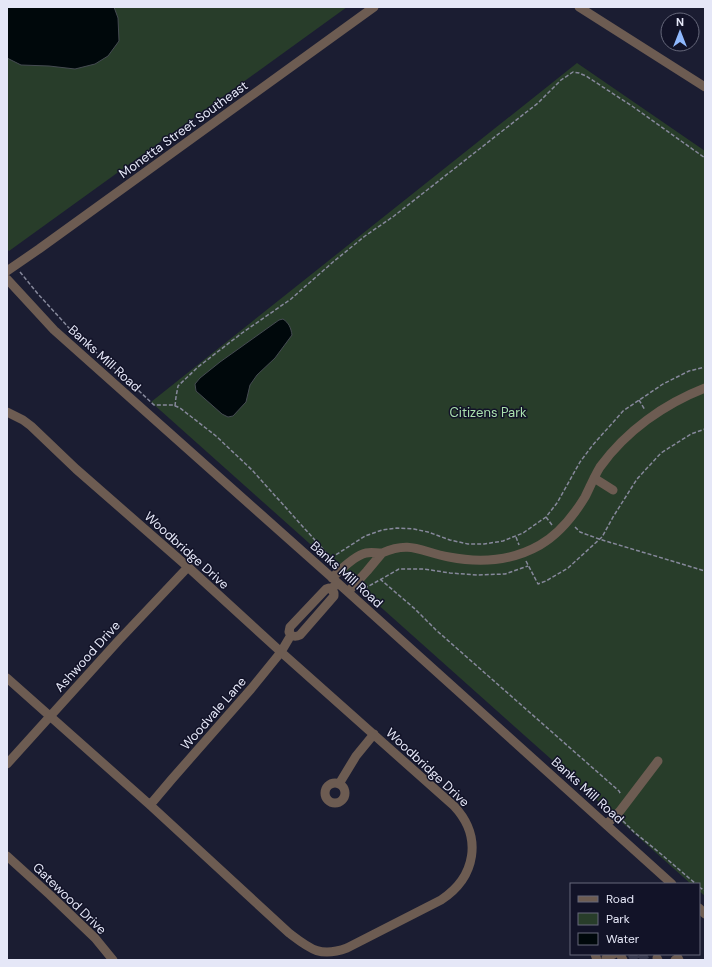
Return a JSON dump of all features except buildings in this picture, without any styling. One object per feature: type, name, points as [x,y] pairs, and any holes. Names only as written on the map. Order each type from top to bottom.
[{"type":"street","name":"Monetta Street Southeast","points":[[10,269],[374,7]]},
{"type":"street","points":[[579,7],[705,87]]},
{"type":"street","name":"Banks Mill Road","points":[[7,279],[54,330],[334,584],[351,588],[671,883]]},
{"type":"street","points":[[351,588],[382,553],[398,547],[414,547],[448,557],[474,560],[509,557],[539,545],[548,539],[567,521],[585,495],[600,468],[616,447],[650,418],[676,401],[705,388]]},
{"type":"street","name":"Woodbridge Drive","points":[[7,412],[31,426],[76,469],[188,567],[454,806],[460,812],[468,826],[472,841],[471,856],[467,870],[464,877],[448,896],[354,945],[331,952],[318,951],[306,946],[289,933],[150,805],[7,678]]},
{"type":"street","points":[[594,478],[613,490]]},
{"type":"street","points":[[334,584],[340,570],[346,564],[366,553],[382,553]]},
{"type":"street","name":"Ashwood Drive","points":[[7,764],[118,640],[188,567]]},
{"type":"street","name":"Woodvale Lane","points":[[150,805],[251,689],[281,652],[291,635],[289,632],[290,626],[326,589],[334,584]]},
{"type":"street","points":[[339,784],[356,756],[374,734]]},
{"type":"street","points":[[607,824],[620,811],[658,761]]},
{"type":"street","name":"Gatewood Drive","points":[[7,856],[50,894],[89,932],[113,960]]},
{"type":"path","points":[[175,406],[178,386],[198,367],[242,333],[291,299],[365,236],[394,216],[538,103],[562,80],[573,72],[579,72],[586,76],[632,106],[705,158]]},
{"type":"path","points":[[10,269],[21,273],[70,329],[124,376],[154,405],[175,406],[180,408],[216,436],[252,470],[340,570]]},
{"type":"path","points":[[331,558],[365,536],[382,530],[397,528],[428,532],[450,540],[468,544],[484,544],[503,541],[523,533],[546,517],[557,503],[580,462],[623,411],[663,384],[705,367]]},
{"type":"path","points":[[639,400],[650,418]]},
{"type":"path","points":[[515,536],[528,566],[538,584],[546,581],[568,568],[602,537],[637,479],[661,453],[691,434],[705,429]]},
{"type":"path","points":[[567,521],[580,532],[599,539],[705,571]]},
{"type":"path","points":[[351,588],[358,590],[369,586],[399,569],[424,569],[477,576],[504,574],[528,566]]},
{"type":"path","points":[[380,580],[415,609],[436,630],[619,791],[622,798],[620,811],[622,820],[634,832],[695,883]]},
{"type":"green space","points":[[7,7],[347,7],[9,251],[7,249]]},
{"type":"green space","name":"Citizens Park","points":[[577,63],[705,151],[705,896],[700,892],[700,883],[690,883],[151,402]]},
{"type":"water","points":[[7,7],[114,7],[118,18],[119,41],[108,56],[95,64],[75,69],[21,65],[7,58]]},
{"type":"water","points":[[283,319],[287,322],[292,335],[275,358],[257,375],[250,385],[246,402],[233,416],[228,417],[222,414],[196,391],[195,384],[200,378],[279,320]]},
{"type":"tunnel","points":[[632,955],[635,960]]},
{"type":"tunnel","points":[[642,955],[645,960]]}]
